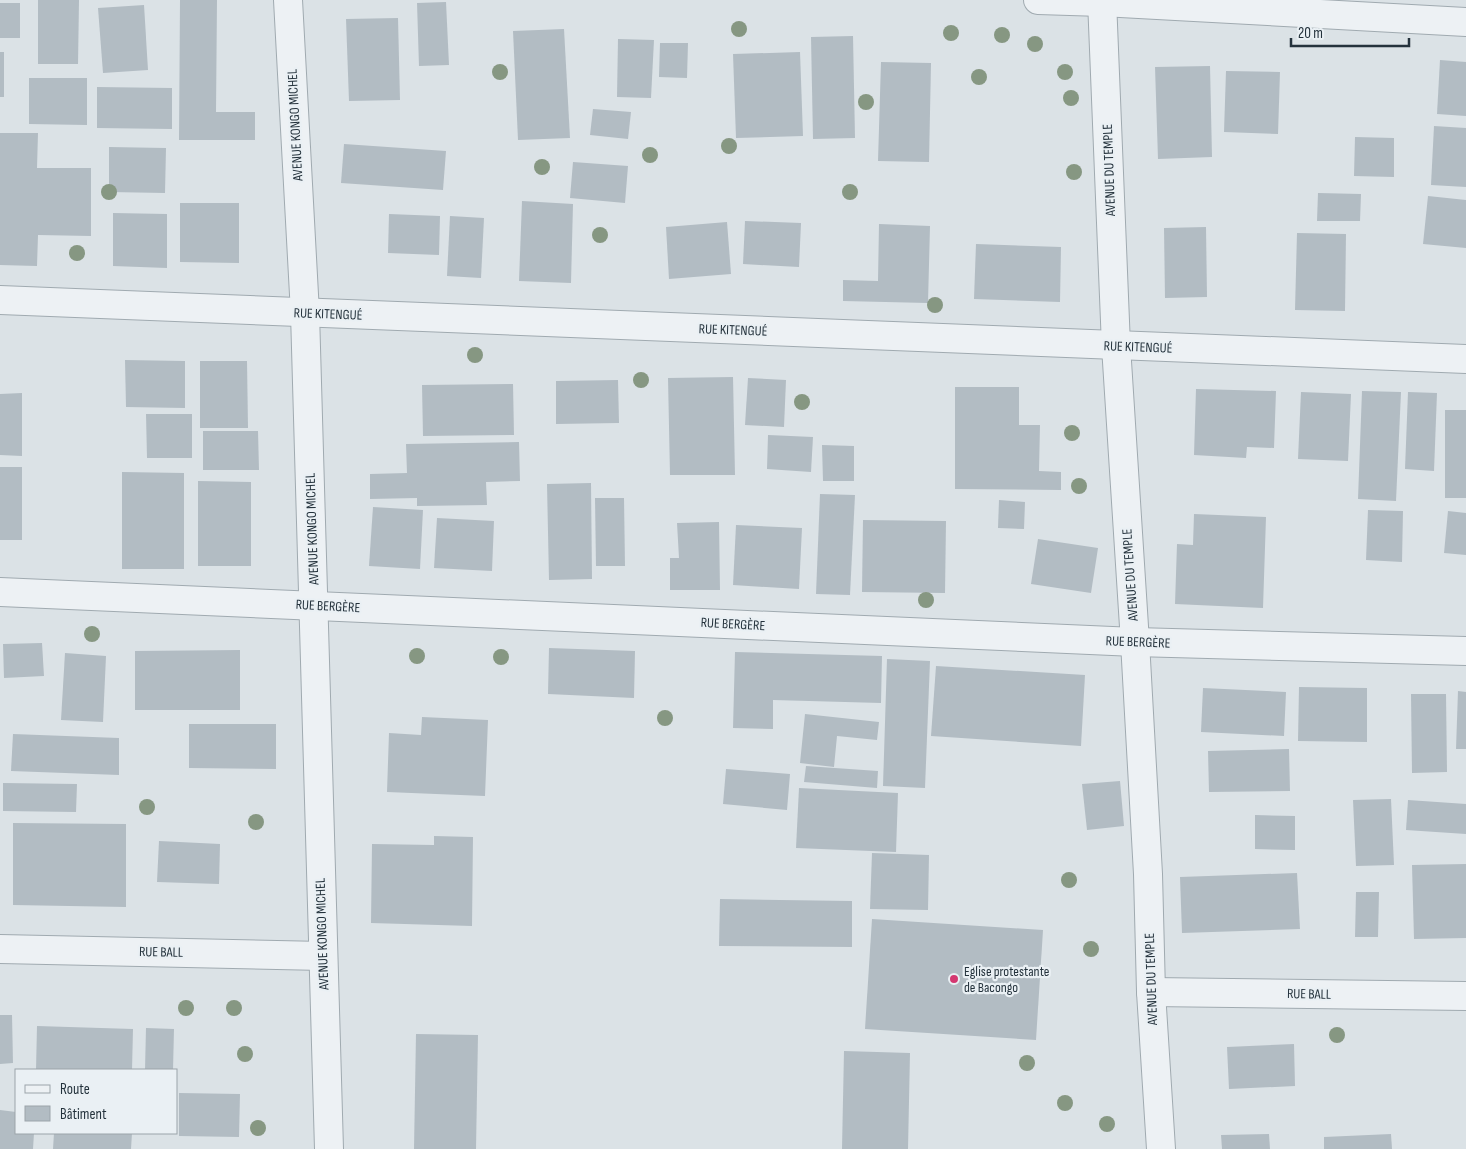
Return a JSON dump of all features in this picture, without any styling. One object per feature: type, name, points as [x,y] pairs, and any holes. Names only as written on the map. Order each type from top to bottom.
[{"type":"street","name":"AVENUE KONGO MICHEL","points":[[288,0],[305,313],[329,1149]]},
{"type":"street","points":[[1038,0],[1102,1],[1466,22]]},
{"type":"street","name":"AVENUE DU TEMPLE","points":[[1102,1],[1116,346],[1135,642],[1148,874],[1151,992],[1161,1149]]},
{"type":"street","name":"RUE KITENGUÉ","points":[[0,300],[1466,359]]},
{"type":"street","name":"RUE BERGÈRE","points":[[0,592],[1135,642],[1466,651]]},
{"type":"street","name":"RUE BALL","points":[[0,949],[323,956]]},
{"type":"street","name":"RUE BALL","points":[[1151,992],[1466,996]]},
{"type":"building","points":[[38,0],[79,0],[78,64],[38,64]]},
{"type":"building","points":[[180,0],[217,0],[216,112],[255,112],[255,140],[179,140]]},
{"type":"building","points":[[446,2],[449,65],[419,66],[417,3]]},
{"type":"building","points":[[0,3],[20,3],[20,38],[0,38]]},
{"type":"building","points":[[144,5],[148,70],[103,73],[98,8]]},
{"type":"building","points":[[398,18],[400,100],[349,101],[346,19]]},
{"type":"building","points":[[564,29],[570,138],[518,140],[513,31]]},
{"type":"building","points":[[853,36],[855,138],[813,139],[811,37]]},
{"type":"building","points":[[618,39],[654,40],[651,98],[617,97]]},
{"type":"building","points":[[660,43],[688,43],[687,78],[659,77]]},
{"type":"building","points":[[0,52],[4,52],[4,97],[0,97]]},
{"type":"building","points":[[800,52],[803,136],[736,138],[733,54]]},
{"type":"building","points":[[1440,60],[1466,62],[1466,116],[1437,114]]},
{"type":"building","points":[[881,62],[931,63],[929,162],[878,161]]},
{"type":"building","points":[[1210,66],[1212,157],[1158,159],[1155,67]]},
{"type":"building","points":[[1226,71],[1280,72],[1278,134],[1224,132]]},
{"type":"building","points":[[29,78],[87,78],[87,125],[29,124]]},
{"type":"building","points":[[97,87],[172,88],[172,129],[97,128]]},
{"type":"building","points":[[593,109],[631,112],[628,139],[590,135]]},
{"type":"building","points":[[1434,126],[1466,128],[1466,187],[1431,185]]},
{"type":"building","points":[[0,133],[38,133],[37,168],[91,168],[91,236],[38,235],[37,266],[0,265]]},
{"type":"building","points":[[1355,137],[1394,138],[1394,177],[1354,176]]},
{"type":"building","points":[[344,144],[446,151],[443,190],[341,183]]},
{"type":"building","points":[[109,147],[166,148],[165,193],[109,192]]},
{"type":"building","points":[[573,162],[628,166],[625,203],[570,198]]},
{"type":"building","points":[[1318,193],[1361,194],[1360,221],[1317,221]]},
{"type":"building","points":[[1428,196],[1466,200],[1466,248],[1423,244]]},
{"type":"building","points":[[522,201],[573,204],[571,283],[519,281]]},
{"type":"building","points":[[180,203],[239,203],[239,263],[180,262]]},
{"type":"building","points":[[113,213],[167,214],[167,268],[113,266]]},
{"type":"building","points":[[389,214],[440,216],[439,255],[388,253]]},
{"type":"building","points":[[450,216],[484,218],[481,278],[447,276]]},
{"type":"building","points":[[745,221],[801,223],[799,267],[743,264]]},
{"type":"building","points":[[727,222],[731,274],[669,279],[666,227]]},
{"type":"building","points":[[879,224],[930,226],[928,303],[843,301],[843,280],[878,281]]},
{"type":"building","points":[[1206,227],[1207,297],[1165,298],[1164,228]]},
{"type":"building","points":[[1297,233],[1346,234],[1345,311],[1295,310]]},
{"type":"building","points":[[976,244],[1061,247],[1060,302],[974,299]]},
{"type":"building","points":[[125,360],[185,361],[185,408],[126,407]]},
{"type":"building","points":[[200,361],[247,361],[248,428],[200,428]]},
{"type":"building","points":[[733,377],[735,475],[670,475],[668,378]]},
{"type":"building","points":[[748,378],[786,380],[784,427],[745,425]]},
{"type":"building","points":[[618,380],[619,423],[556,424],[556,381]]},
{"type":"building","points":[[513,384],[514,435],[423,436],[422,385]]},
{"type":"building","points":[[955,387],[1019,387],[1019,425],[1040,425],[1039,471],[1061,472],[1061,490],[955,489]]},
{"type":"building","points":[[1196,389],[1276,391],[1274,448],[1247,447],[1246,458],[1194,455]]},
{"type":"building","points":[[1362,391],[1401,392],[1396,501],[1358,499]]},
{"type":"building","points":[[1301,392],[1351,394],[1348,461],[1298,459]]},
{"type":"building","points":[[1408,392],[1437,393],[1434,471],[1405,469]]},
{"type":"building","points":[[22,393],[22,456],[0,455],[0,394]]},
{"type":"building","points":[[1445,410],[1466,410],[1466,498],[1445,498]]},
{"type":"building","points":[[146,414],[192,414],[192,458],[147,458]]},
{"type":"building","points":[[203,431],[258,431],[259,470],[203,470]]},
{"type":"building","points":[[768,435],[813,437],[811,472],[767,469]]},
{"type":"building","points":[[519,442],[520,481],[486,482],[487,505],[417,506],[417,498],[370,499],[370,474],[407,473],[406,444]]},
{"type":"building","points":[[822,445],[854,446],[854,481],[823,481]]},
{"type":"building","points":[[0,467],[22,467],[22,540],[0,540]]},
{"type":"building","points":[[122,472],[184,473],[184,569],[122,569]]},
{"type":"building","points":[[198,481],[251,482],[251,566],[198,566]]},
{"type":"building","points":[[591,483],[592,579],[549,580],[547,484]]},
{"type":"building","points":[[820,494],[855,495],[850,595],[816,594]]},
{"type":"building","points":[[595,498],[624,498],[625,566],[596,566]]},
{"type":"building","points":[[999,500],[1025,502],[1024,529],[998,528]]},
{"type":"building","points":[[373,507],[423,510],[420,569],[369,566]]},
{"type":"building","points":[[1368,510],[1403,511],[1402,562],[1366,560]]},
{"type":"building","points":[[1448,511],[1466,513],[1466,555],[1444,553]]},
{"type":"building","points":[[1194,514],[1266,517],[1263,608],[1175,604],[1177,544],[1193,545]]},
{"type":"building","points":[[437,518],[494,521],[492,571],[434,568]]},
{"type":"building","points":[[863,520],[946,521],[945,593],[862,592]]},
{"type":"building","points":[[719,522],[720,590],[670,590],[670,558],[679,558],[677,523]]},
{"type":"building","points":[[736,525],[802,528],[799,589],[733,585]]},
{"type":"building","points":[[1038,539],[1098,548],[1091,593],[1031,584]]},
{"type":"building","points":[[42,643],[44,676],[4,678],[3,644]]},
{"type":"building","points":[[549,648],[635,651],[634,698],[548,694]]},
{"type":"building","points":[[240,650],[240,710],[135,710],[135,651]]},
{"type":"building","points":[[735,652],[882,656],[881,703],[773,700],[773,729],[733,728]]},
{"type":"building","points":[[65,653],[106,656],[103,722],[61,720]]},
{"type":"building","points":[[887,659],[930,661],[925,788],[883,786]]},
{"type":"building","points":[[936,666],[1085,675],[1081,746],[931,736]]},
{"type":"building","points":[[1299,687],[1367,688],[1367,742],[1298,741]]},
{"type":"building","points":[[1203,688],[1286,692],[1284,736],[1201,732]]},
{"type":"building","points":[[1458,691],[1466,692],[1466,749],[1456,749]]},
{"type":"building","points":[[1411,694],[1446,694],[1447,772],[1412,773]]},
{"type":"building","points":[[805,714],[879,722],[877,740],[837,736],[834,767],[800,763]]},
{"type":"building","points":[[422,717],[488,720],[485,796],[387,792],[389,733],[421,735]]},
{"type":"building","points":[[189,724],[276,724],[276,769],[189,768]]},
{"type":"building","points":[[13,734],[119,738],[119,775],[11,771]]},
{"type":"building","points":[[1289,749],[1290,791],[1209,792],[1208,751]]},
{"type":"building","points":[[806,766],[878,771],[877,788],[804,782]]},
{"type":"building","points":[[726,769],[790,774],[787,810],[723,804]]},
{"type":"building","points":[[1120,781],[1124,826],[1087,830],[1082,784]]},
{"type":"building","points":[[3,783],[77,784],[76,812],[3,811]]},
{"type":"building","points":[[799,788],[898,793],[896,852],[796,848]]},
{"type":"building","points":[[1391,799],[1394,865],[1356,866],[1353,800]]},
{"type":"building","points":[[1408,800],[1466,804],[1466,834],[1406,830]]},
{"type":"building","points":[[1255,815],[1295,816],[1295,850],[1255,849]]},
{"type":"building","points":[[13,823],[126,824],[126,907],[13,905]]},
{"type":"building","points":[[434,836],[473,837],[472,926],[371,923],[372,844],[434,845]]},
{"type":"building","points":[[159,841],[220,844],[219,884],[157,882]]},
{"type":"building","points":[[872,853],[929,855],[928,910],[870,909]]},
{"type":"building","points":[[1466,864],[1466,938],[1414,939],[1412,865]]},
{"type":"building","points":[[1297,873],[1300,929],[1182,933],[1180,877]]},
{"type":"building","points":[[1356,892],[1379,892],[1378,937],[1355,937]]},
{"type":"building","points":[[720,899],[852,901],[852,947],[719,946]]},
{"type":"building","name":"Eglise protestante de Bacongo","points":[[872,919],[1043,930],[1036,1040],[865,1029]]},
{"type":"building","points":[[0,1015],[12,1015],[13,1063],[0,1064]]},
{"type":"building","points":[[37,1026],[133,1029],[132,1069],[36,1069]]},
{"type":"building","points":[[146,1028],[174,1029],[173,1069],[145,1069]]},
{"type":"building","points":[[416,1034],[478,1035],[476,1149],[414,1149]]},
{"type":"building","points":[[1294,1044],[1295,1086],[1229,1089],[1227,1047]]},
{"type":"building","points":[[844,1051],[910,1053],[908,1149],[842,1149]]},
{"type":"building","points":[[179,1093],[240,1094],[239,1137],[179,1136]]},
{"type":"building","points":[[0,1110],[15,1112],[15,1134],[34,1134],[33,1149],[0,1149]]},
{"type":"building","points":[[54,1134],[132,1134],[131,1149],[53,1149]]},
{"type":"building","points":[[1269,1134],[1270,1149],[1222,1149],[1221,1135]]},
{"type":"building","points":[[1391,1134],[1392,1149],[1324,1149],[1324,1137]]},
{"type":"place","name":"Eglise protestante de Bacongo","points":[[954,979]]}]
